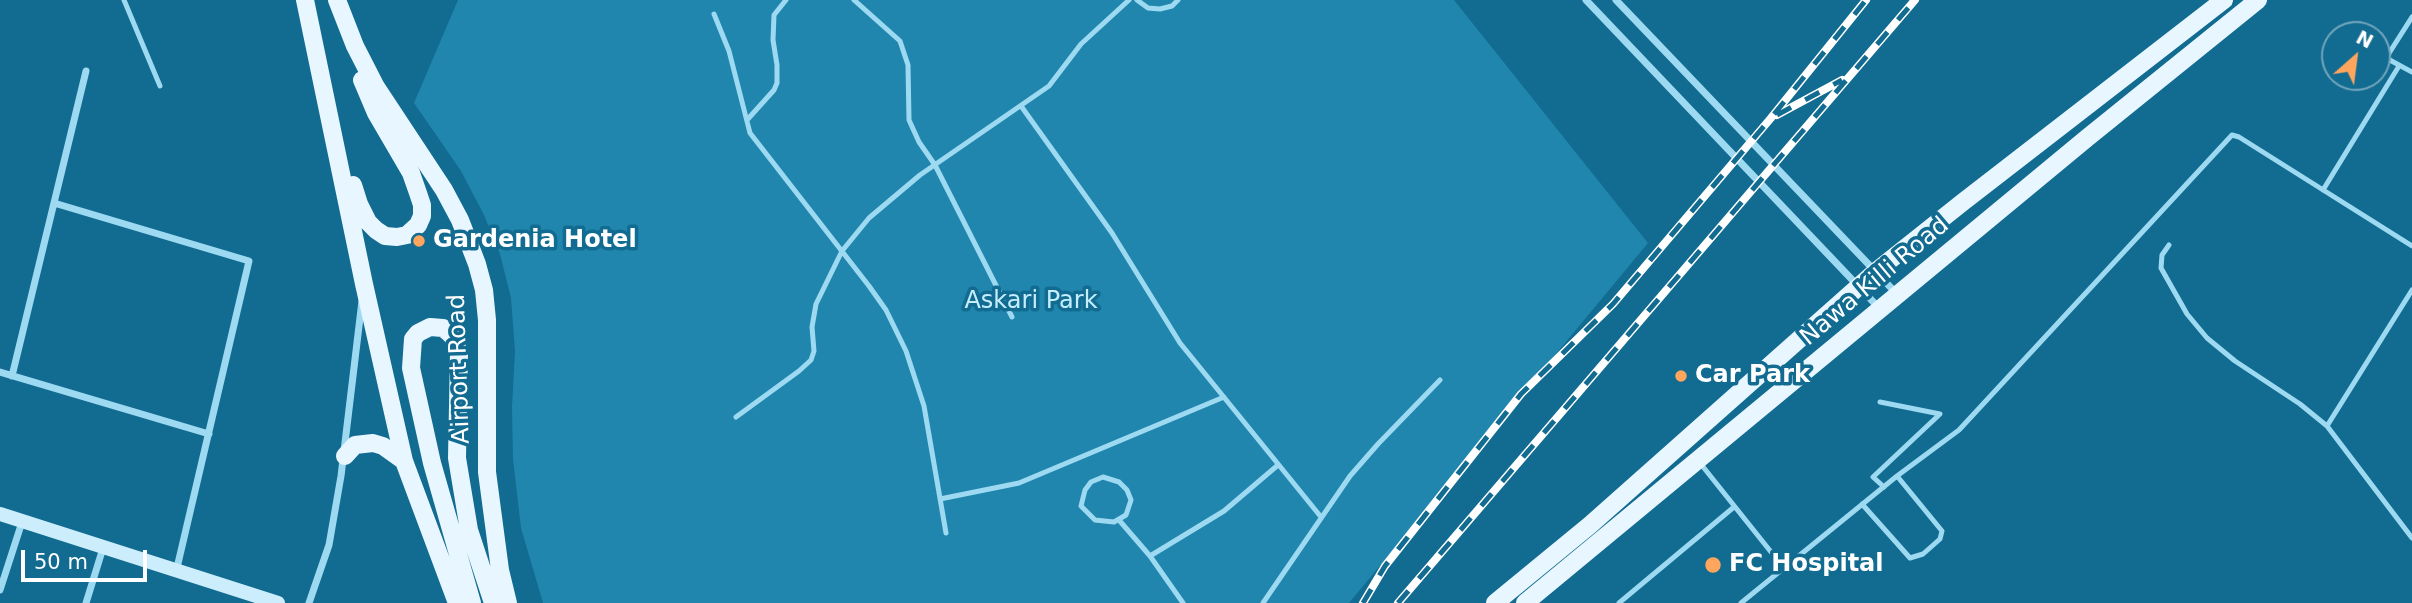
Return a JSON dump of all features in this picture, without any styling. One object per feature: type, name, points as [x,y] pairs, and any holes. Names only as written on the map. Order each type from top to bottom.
[{"type":"main road","points":[[305,0],[404,461],[457,603]]},
{"type":"main road","name":"Airport Road","points":[[337,0],[376,87],[444,190],[460,220],[470,242],[484,290],[487,320],[487,472],[500,570],[508,603]]},
{"type":"main road","name":"Nawa Killi Road","points":[[1495,603],[1590,525],[1875,272],[2224,0]]},
{"type":"main road","name":"Nawa Killi Road","points":[[1525,603],[2258,0]]},
{"type":"main road","points":[[335,144],[344,158],[359,204],[368,222],[385,236],[397,237],[413,231],[422,216],[422,205],[411,173],[363,86],[362,59]]},
{"type":"main road","points":[[472,603],[432,463],[411,368],[413,339],[430,327],[443,328],[457,345],[460,367],[456,411],[457,458],[469,530],[493,603]]},
{"type":"main road","points":[[345,456],[355,445],[363,442],[383,446],[404,461]]},
{"type":"street","points":[[1587,0],[1880,310]]},
{"type":"street","points":[[1616,0],[1898,295]]},
{"type":"street","points":[[12,376],[86,71]]},
{"type":"street","points":[[54,203],[250,261],[176,572]]},
{"type":"street","points":[[309,603],[329,545],[345,456],[364,284]]},
{"type":"street","points":[[0,372],[209,434]]},
{"type":"street","points":[[0,514],[278,603]]},
{"type":"street","points":[[0,590],[22,522]]},
{"type":"street","points":[[86,603],[103,548]]},
{"type":"lane","points":[[124,0],[160,86]]},
{"type":"lane","points":[[747,120],[775,90],[777,65],[773,40],[774,15],[775,10],[786,0]]},
{"type":"lane","points":[[854,0],[900,41],[908,65],[909,120],[919,142],[935,165],[1012,317]]},
{"type":"lane","points":[[736,416],[811,360],[814,351],[812,327],[816,304],[842,251],[881,205],[1049,86],[1081,44],[1129,0]]},
{"type":"lane","points":[[1137,0],[1148,8],[1160,9],[1178,0]]},
{"type":"lane","points":[[714,14],[729,51],[750,133],[887,310],[906,351],[924,406],[946,533]]},
{"type":"lane","points":[[2412,17],[2386,58],[2412,72]]},
{"type":"lane","points":[[2323,190],[2399,66]]},
{"type":"lane","points":[[1021,106],[1112,233],[1180,344],[1321,517]]},
{"type":"lane","points":[[1741,603],[1897,476],[1959,430],[2232,135],[2412,246]]},
{"type":"lane","points":[[2169,245],[2162,255],[2161,268],[2184,310],[2207,338],[2327,426],[2412,537]]},
{"type":"lane","points":[[2327,426],[2412,290]]},
{"type":"lane","points":[[1263,603],[1350,476],[1440,380]]},
{"type":"lane","points":[[940,499],[1019,483],[1224,397]]},
{"type":"lane","points":[[1880,402],[1940,414],[1873,477],[1884,487]]},
{"type":"lane","points":[[1698,460],[1783,567]]},
{"type":"lane","points":[[1150,556],[1224,512],[1278,465]]},
{"type":"lane","points":[[1862,504],[1910,558],[1923,554],[1940,539],[1942,531],[1897,476]]},
{"type":"lane","points":[[1108,477],[1119,482],[1127,491],[1131,500],[1129,509],[1119,520],[1107,523],[1095,520],[1081,506],[1083,494],[1091,482],[1108,477]]},
{"type":"lane","points":[[1619,603],[1734,507]]},
{"type":"lane","points":[[1119,520],[1150,556],[1183,603]]},
{"type":"green space","name":"Askari Park","points":[[458,0],[1454,0],[1648,243],[1349,603],[543,603],[521,528],[513,459],[515,351],[511,298],[500,254],[484,215],[461,171],[414,103]]},
{"type":"railway","points":[[1363,603],[1385,566],[1521,394],[1613,304],[1771,118],[1866,0]]},
{"type":"railway","points":[[1398,603],[1915,0]]},
{"type":"railway","points":[[1777,115],[1842,80]]},
{"type":"place","name":"Gardenia Hotel","points":[[419,241]]},
{"type":"place","name":"Car Park","points":[[1681,376]]},
{"type":"place","name":"FC Hospital","points":[[1713,565]]}]
